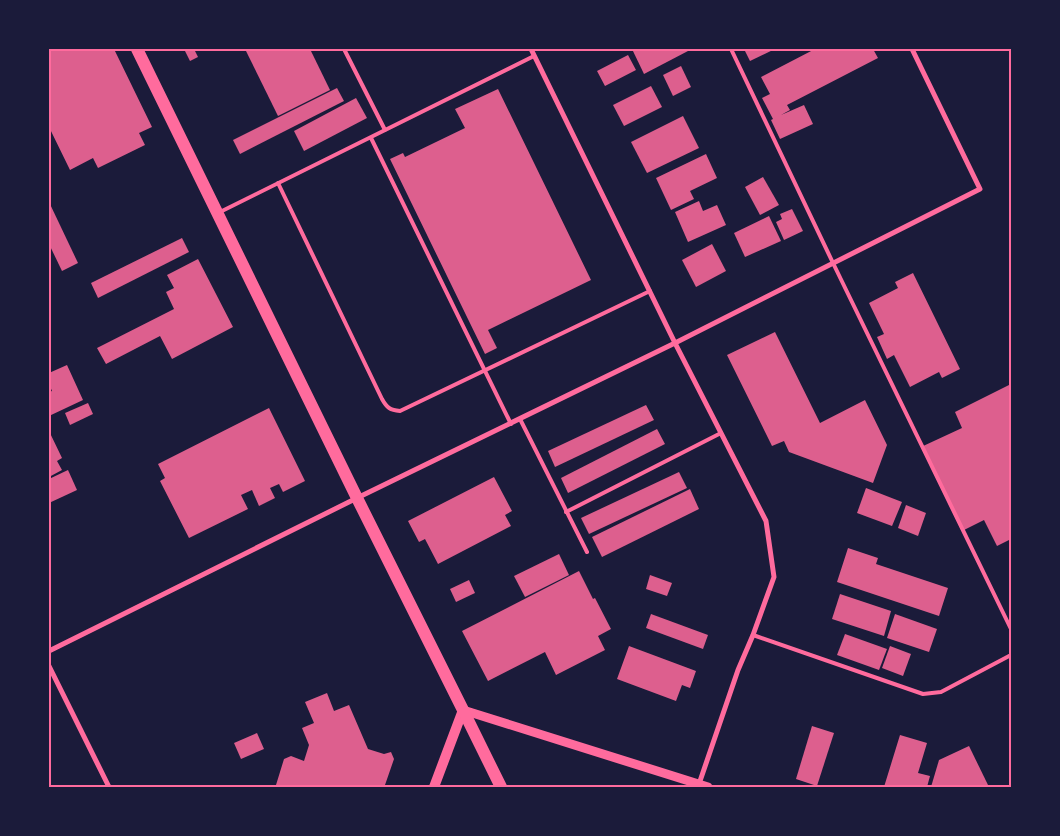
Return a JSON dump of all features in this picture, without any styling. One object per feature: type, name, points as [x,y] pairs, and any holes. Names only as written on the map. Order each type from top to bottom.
[{"type":"main road","points":[[137,49],[501,787]]},
{"type":"main road","points":[[434,787],[463,710]]},
{"type":"street","points":[[463,710],[702,786],[738,670],[774,577],[766,521],[675,343],[531,49]]},
{"type":"street","points":[[49,651],[675,343],[980,189],[912,49]]},
{"type":"street","points":[[49,666],[109,787]]},
{"type":"lane","points":[[344,49],[385,130]]},
{"type":"lane","points":[[731,49],[1011,629]]},
{"type":"lane","points":[[218,213],[534,56]]},
{"type":"lane","points":[[371,138],[511,424]]},
{"type":"lane","points":[[278,183],[386,407],[391,410],[400,411],[650,291]]},
{"type":"lane","points":[[520,419],[587,552]]},
{"type":"lane","points":[[566,512],[721,433]]},
{"type":"lane","points":[[753,635],[923,694],[941,692],[1011,654]]},
{"type":"building","points":[[49,49],[114,49],[152,127],[139,133],[145,145],[98,168],[93,158],[70,170],[49,127]]},
{"type":"building","points":[[184,49],[194,49],[198,57],[190,61]]},
{"type":"building","points":[[245,49],[310,49],[330,90],[278,116]]},
{"type":"building","points":[[632,49],[687,49],[688,51],[644,74]]},
{"type":"building","points":[[744,49],[775,49],[750,61]]},
{"type":"building","points":[[815,49],[873,49],[878,58],[787,105],[790,110],[781,115],[804,105],[813,124],[780,139],[771,120],[773,119],[762,98],[770,94],[761,77]]},
{"type":"building","points":[[628,55],[636,70],[605,86],[597,71]]},
{"type":"building","points":[[681,66],[691,87],[673,96],[663,75]]},
{"type":"building","points":[[651,86],[662,107],[624,126],[613,105]]},
{"type":"building","points":[[337,88],[344,101],[240,154],[233,140]]},
{"type":"building","points":[[498,89],[591,280],[488,330],[497,348],[485,354],[390,159],[403,153],[405,157],[465,128],[455,109]]},
{"type":"building","points":[[356,98],[367,118],[304,151],[294,131]]},
{"type":"building","points":[[683,116],[699,148],[647,173],[631,142]]},
{"type":"building","points":[[706,154],[717,178],[690,191],[694,199],[671,210],[656,178]]},
{"type":"building","points":[[763,177],[779,205],[760,215],[745,187]]},
{"type":"building","points":[[699,201],[703,211],[717,205],[726,225],[688,242],[675,212]]},
{"type":"building","points":[[49,202],[78,263],[62,271],[49,244]]},
{"type":"building","points":[[792,209],[803,231],[784,240],[776,222],[782,219],[780,214]]},
{"type":"building","points":[[769,216],[781,241],[745,257],[734,233]]},
{"type":"building","points":[[182,238],[189,252],[98,298],[91,283]]},
{"type":"building","points":[[712,244],[726,271],[696,287],[682,260]]},
{"type":"building","points":[[198,259],[233,327],[172,359],[160,336],[106,364],[97,348],[174,309],[166,292],[174,288],[167,275]]},
{"type":"building","points":[[913,273],[960,369],[942,378],[939,372],[910,387],[894,355],[887,359],[877,337],[884,334],[869,303],[898,288],[895,282]]},
{"type":"building","points":[[775,332],[820,423],[865,400],[887,445],[873,483],[789,452],[784,441],[772,446],[727,355]]},
{"type":"building","points":[[67,365],[83,400],[49,416],[49,392],[52,391],[49,384],[49,373]]},
{"type":"building","points":[[1009,385],[1011,388],[1011,539],[997,546],[984,520],[962,531],[921,447],[962,428],[955,412]]},
{"type":"building","points":[[88,403],[93,414],[70,425],[65,413]]},
{"type":"building","points":[[646,405],[654,420],[555,467],[548,451]]},
{"type":"building","points":[[269,408],[305,481],[283,492],[279,484],[270,488],[275,498],[259,506],[252,490],[241,495],[248,509],[189,538],[160,481],[165,478],[158,464]]},
{"type":"building","points":[[657,429],[665,444],[568,493],[561,478]]},
{"type":"building","points":[[49,431],[62,458],[57,461],[62,470],[49,477]]},
{"type":"building","points":[[68,470],[77,490],[49,503],[49,479]]},
{"type":"building","points":[[679,472],[687,488],[589,534],[581,518]]},
{"type":"building","points":[[494,477],[512,511],[505,515],[511,526],[438,564],[425,539],[419,542],[408,521]]},
{"type":"building","points":[[866,488],[902,502],[892,526],[857,513]]},
{"type":"building","points":[[690,489],[699,509],[602,557],[592,537]]},
{"type":"building","points":[[906,505],[926,513],[918,536],[898,528]]},
{"type":"building","points":[[848,548],[878,558],[876,564],[948,588],[939,616],[837,582]]},
{"type":"building","points":[[559,554],[569,575],[525,597],[514,576]]},
{"type":"building","points":[[579,571],[611,629],[598,636],[605,650],[556,675],[545,652],[488,681],[462,631]]},
{"type":"building","points":[[650,575],[672,583],[667,596],[646,589]]},
{"type":"building","points":[[469,580],[475,593],[456,602],[450,589]]},
{"type":"building","points":[[840,594],[891,611],[884,636],[832,619]]},
{"type":"building","points":[[651,614],[708,635],[703,649],[646,628]]},
{"type":"building","points":[[895,614],[937,629],[929,652],[887,638]]},
{"type":"building","points":[[845,634],[887,649],[879,670],[837,655]]},
{"type":"building","points":[[629,646],[696,671],[690,688],[682,685],[676,701],[617,679]]},
{"type":"building","points":[[890,646],[911,654],[903,676],[882,668]]},
{"type":"building","points":[[327,693],[334,711],[349,705],[368,749],[384,754],[391,752],[394,759],[385,785],[386,787],[277,787],[284,759],[291,756],[304,761],[309,745],[302,728],[314,723],[305,702]]},
{"type":"building","points":[[812,726],[834,733],[817,786],[796,779]]},
{"type":"building","points":[[257,733],[264,749],[241,759],[234,743]]},
{"type":"building","points":[[900,735],[927,743],[918,773],[930,776],[927,787],[884,787]]},
{"type":"building","points":[[969,746],[989,787],[931,787],[939,760]]}]
